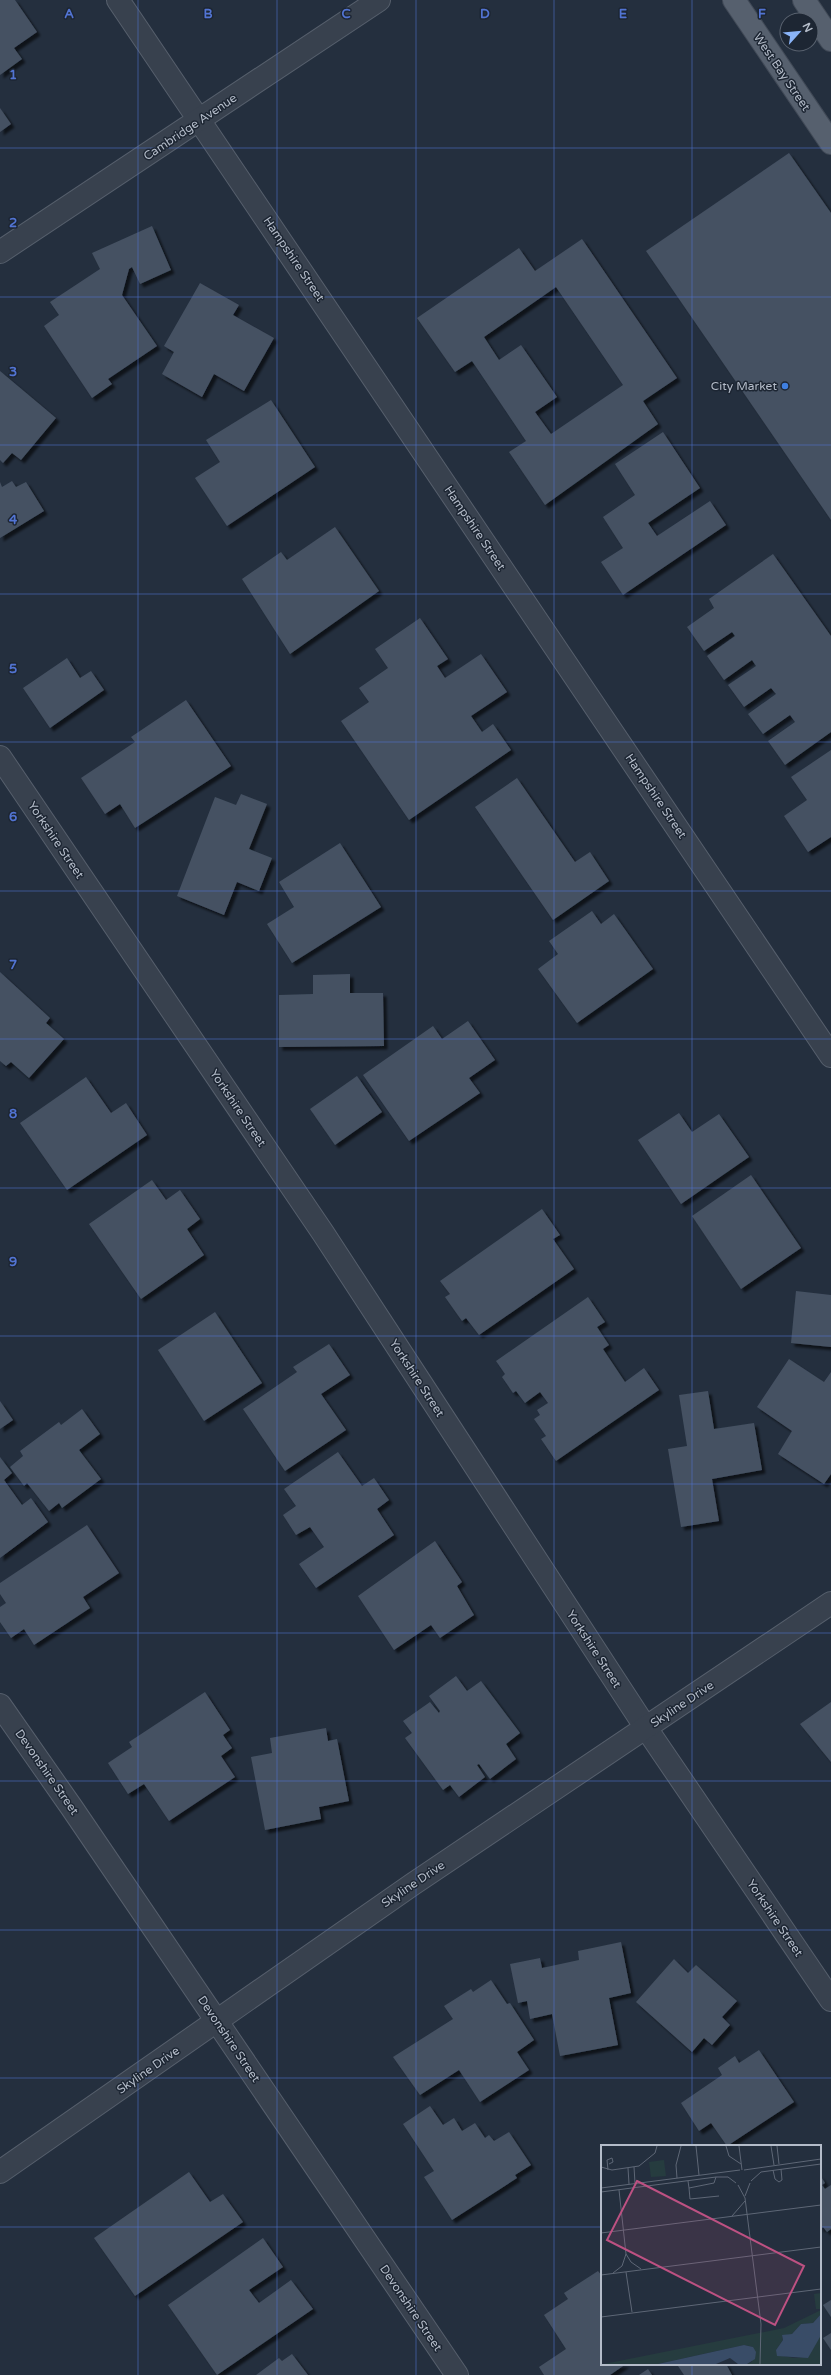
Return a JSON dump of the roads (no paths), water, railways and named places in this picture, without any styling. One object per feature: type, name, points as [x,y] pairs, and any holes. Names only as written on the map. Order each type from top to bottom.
[{"type":"main road","name":"West Bay Street","points":[[734,0],[831,143]]},
{"type":"main road","points":[[804,0],[831,40]]},
{"type":"street","name":"Hampshire Street","points":[[118,0],[831,1056]]},
{"type":"street","name":"Cambridge Avenue","points":[[0,252],[379,0]]},
{"type":"street","name":"Yorkshire Street","points":[[0,757],[323,1233],[646,1728],[831,2000]]},
{"type":"street","name":"Skyline Drive","points":[[0,2172],[407,1888],[831,1603]]},
{"type":"street","name":"Devonshire Street","points":[[0,1705],[217,2021],[457,2375]]},
{"type":"place","name":"City Market","points":[[785,386]]}]
